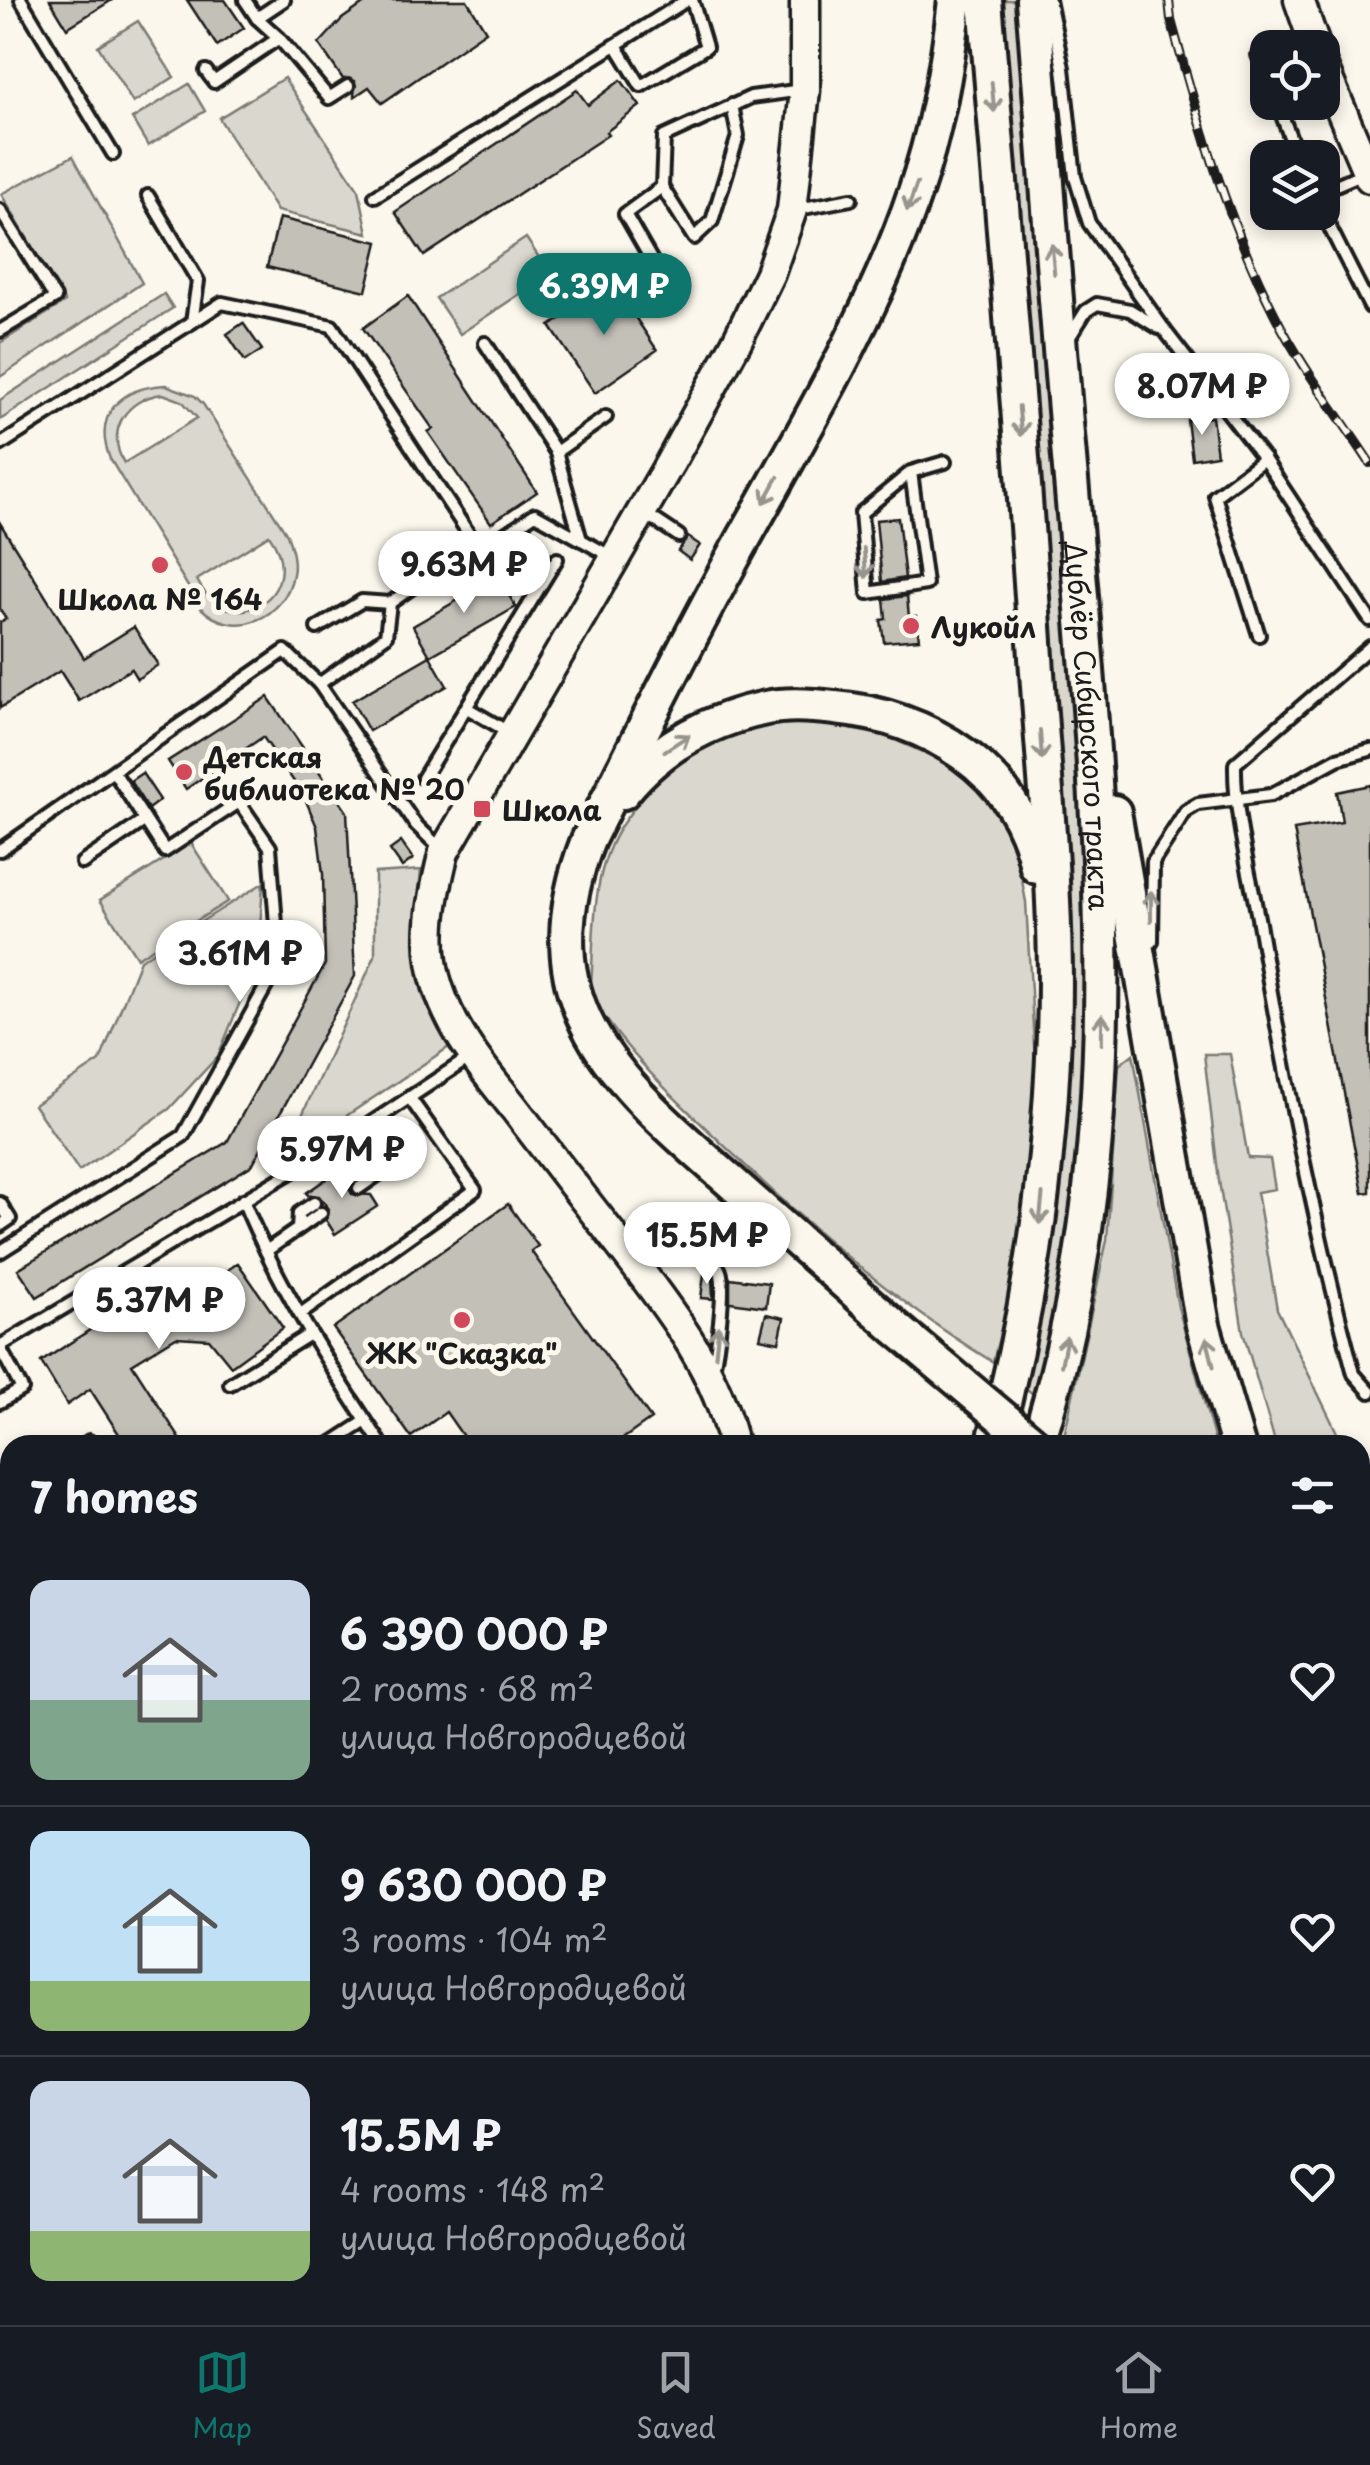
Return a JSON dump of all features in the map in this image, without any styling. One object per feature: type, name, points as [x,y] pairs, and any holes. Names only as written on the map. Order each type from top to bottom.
[{"type":"main road","name":"Дублёр Сибирского тракта","points":[[955,0],[952,34],[929,143],[915,193],[876,286],[673,667],[588,840],[578,866],[568,932],[570,984],[598,1049],[641,1102],[896,1328],[1024,1435]]},
{"type":"main road","name":"Дублёр Сибирского тракта","points":[[986,0],[1023,450],[1052,902],[1054,1032],[1038,1240],[1025,1317],[996,1435]]},
{"type":"main road","name":"Дублёр Сибирского тракта","points":[[1033,0],[1085,635],[1104,949],[1102,1083],[1082,1258],[1059,1374],[1039,1435]]},
{"type":"main road","points":[[1085,635],[1204,1325],[1235,1435]]},
{"type":"main road","name":"Дублёр Сибирского тракта","points":[[588,840],[629,785],[662,753],[699,729],[729,717],[787,706],[850,709],[888,717],[949,743],[1000,788],[1034,854],[1038,875],[1047,1142]]},
{"type":"street","points":[[731,1435],[727,1417],[687,1337],[472,1055],[438,987],[432,958],[435,890],[444,852],[642,512],[736,343],[770,273],[792,210],[805,90],[806,0]]},
{"type":"street","points":[[1299,0],[1310,30]]},
{"type":"street","points":[[1340,108],[1368,175]]},
{"type":"lane","points":[[21,0],[112,154]]},
{"type":"lane","points":[[245,0],[329,98],[348,86]]},
{"type":"lane","points":[[257,18],[284,0]]},
{"type":"lane","points":[[375,196],[616,45],[690,0],[706,46],[642,86],[616,45]]},
{"type":"lane","points":[[1049,0],[1063,68],[1075,177],[1089,223],[1264,460],[1370,620]]},
{"type":"lane","points":[[206,70],[214,82],[279,38]]},
{"type":"lane","points":[[732,105],[738,136],[712,221],[694,238],[662,187],[664,137],[732,105],[750,97],[805,90]]},
{"type":"lane","points":[[1340,185],[1368,175]]},
{"type":"lane","points":[[662,187],[625,214],[675,301]]},
{"type":"lane","points":[[148,196],[198,281],[192,322]]},
{"type":"lane","points":[[792,210],[850,199]]},
{"type":"lane","points":[[0,210],[54,298],[0,331]]},
{"type":"lane","points":[[1331,230],[1370,307]]},
{"type":"lane","points":[[0,445],[222,303],[332,326],[480,551],[536,514],[614,558]]},
{"type":"lane","points":[[1061,358],[1086,311],[1097,304],[1130,310],[1166,332]]},
{"type":"lane","points":[[485,343],[556,452],[581,540]]},
{"type":"lane","points":[[556,452],[606,417]]},
{"type":"lane","points":[[1259,634],[1216,496],[1264,460]]},
{"type":"lane","points":[[911,472],[926,584],[868,594],[861,513],[911,472],[945,462]]},
{"type":"lane","points":[[642,512],[679,536]]},
{"type":"lane","points":[[318,628],[362,601],[390,603],[454,558]]},
{"type":"lane","points":[[423,778],[557,559]]},
{"type":"lane","points":[[319,684],[386,636],[390,603]]},
{"type":"lane","points":[[1370,647],[1235,764],[1229,800],[1246,840],[1316,1231],[1354,1374],[1370,1392]]},
{"type":"lane","points":[[0,850],[284,651],[319,684],[415,824],[444,852]]},
{"type":"lane","points":[[468,708],[512,734]]},
{"type":"lane","points":[[1154,961],[1153,862],[1179,819],[1198,804],[1271,795],[1338,758],[1370,750]]},
{"type":"lane","points":[[0,1252],[183,1136],[279,964],[270,847],[238,802],[166,851],[114,772]]},
{"type":"lane","points":[[82,863],[144,821]]},
{"type":"lane","points":[[1155,977],[1180,1176]]},
{"type":"lane","points":[[3,1345],[352,1134],[472,1055]]},
{"type":"lane","points":[[302,1313],[475,1190],[409,1097]]},
{"type":"lane","points":[[352,1134],[379,1174],[356,1183]]},
{"type":"lane","points":[[243,1200],[310,1334],[375,1435]]},
{"type":"lane","points":[[0,1203],[10,1219],[0,1226]]},
{"type":"lane","points":[[298,1228],[299,1213],[314,1203]]},
{"type":"lane","points":[[266,1251],[321,1213]]},
{"type":"lane","points":[[635,1264],[690,1244],[710,1257],[721,1272],[718,1345],[710,1381]]},
{"type":"lane","points":[[0,1329],[22,1388],[0,1402]]},
{"type":"lane","points":[[230,1384],[310,1334]]},
{"type":"lane","points":[[344,1435],[366,1421]]},
{"type":"shaded area","points":[[999,0],[1019,0],[1085,872],[1090,1032],[1080,1172],[1039,1399],[1022,1385],[1059,1183]]},
{"type":"shaded area","points":[[138,21],[174,77],[133,103],[98,46]]},
{"type":"shaded area","points":[[284,78],[359,190],[368,233],[277,211],[219,118]]},
{"type":"shaded area","points":[[189,84],[205,111],[148,146],[132,119]]},
{"type":"shaded area","points":[[73,156],[142,283],[0,377],[0,343],[65,302],[1,194]]},
{"type":"shaded area","points":[[526,238],[550,274],[460,334],[436,298]]},
{"type":"shaded area","points":[[164,294],[173,308],[0,420],[0,400]]},
{"type":"shaded area","points":[[166,385],[195,396],[203,404],[287,534],[294,564],[288,589],[270,613],[257,620],[228,623],[201,608],[110,459],[105,443],[108,416],[124,397]],"holes":[[[163,394],[182,401],[197,418],[124,463],[117,439],[122,418],[139,402]],[[269,535],[279,556],[280,576],[273,592],[261,604],[245,610],[228,609],[211,599],[197,580]]]},
{"type":"shaded area","points":[[813,722],[886,736],[952,765],[1004,819],[1017,854],[1026,902],[1035,1063],[1023,1240],[993,1362],[870,1276],[794,1211],[655,1078],[591,999],[595,912],[601,875],[613,839],[643,796],[683,758],[704,745],[752,729]]},
{"type":"shaded area","points":[[191,843],[228,901],[137,958],[100,900]]},
{"type":"shaded area","points":[[421,870],[414,942],[422,994],[449,1047],[282,1159],[375,956],[375,873]]},
{"type":"shaded area","points":[[263,883],[258,958],[218,1056],[169,1109],[79,1171],[34,1105],[100,1061],[140,960]]},
{"type":"shaded area","points":[[1133,1054],[1178,1307],[1213,1435],[1064,1435],[1107,1240],[1119,1065]]},
{"type":"shaded area","points":[[1204,1054],[1230,1054],[1248,1158],[1270,1159],[1275,1189],[1257,1192],[1277,1309],[1338,1435],[1273,1435],[1243,1332]]},
{"type":"building","points":[[50,0],[112,0],[67,28]]},
{"type":"building","points":[[187,0],[225,0],[244,28],[217,46]]},
{"type":"building","points":[[369,0],[467,0],[486,31],[382,103],[369,87],[354,97],[355,81],[343,79],[319,44],[342,19]]},
{"type":"building","points":[[621,80],[640,106],[606,132],[608,135],[424,256],[395,212],[577,90],[588,105]]},
{"type":"building","points":[[279,218],[378,242],[366,291],[267,267]]},
{"type":"building","points":[[613,284],[657,350],[595,393],[550,326]]},
{"type":"building","points":[[408,296],[537,492],[491,523],[428,432],[433,429],[363,328]]},
{"type":"building","points":[[243,323],[262,350],[245,361],[227,334]]},
{"type":"building","points":[[1212,417],[1217,455],[1192,459],[1187,420]]},
{"type":"building","points":[[898,518],[905,578],[882,582],[876,520]]},
{"type":"building","points":[[0,523],[84,658],[134,627],[158,665],[137,679],[131,669],[79,701],[60,671],[0,708],[0,622],[6,619],[0,609]]},
{"type":"building","points":[[688,537],[700,545],[690,560],[678,551]]},
{"type":"building","points":[[498,577],[516,607],[430,656],[413,626]]},
{"type":"building","points":[[907,596],[909,617],[916,616],[919,639],[884,642],[884,599]]},
{"type":"building","points":[[430,656],[447,686],[369,731],[352,701]]},
{"type":"building","points":[[268,697],[347,812],[355,976],[252,1165],[37,1297],[18,1269],[227,1142],[325,964],[323,874],[317,827],[304,796],[263,737],[186,789],[168,761]]},
{"type":"building","points":[[142,773],[160,800],[148,809],[130,781]]},
{"type":"building","points":[[1370,785],[1370,1192],[1363,1193],[1294,830],[1342,822],[1337,792]]},
{"type":"building","points":[[401,842],[413,859],[402,867],[390,850]]},
{"type":"building","points":[[345,1166],[344,1180],[352,1194],[371,1195],[378,1206],[335,1234],[326,1220],[329,1209],[319,1196],[306,1193]]},
{"type":"building","name":"ЖК \"Сказка\"","points":[[508,1204],[538,1246],[531,1251],[651,1419],[628,1435],[462,1435],[446,1412],[410,1435],[333,1328]]},
{"type":"building","points":[[238,1263],[283,1328],[231,1366],[209,1339],[176,1337],[132,1364],[178,1435],[120,1435],[90,1389],[67,1405],[41,1362],[128,1305],[156,1317]]},
{"type":"building","points":[[704,1274],[712,1275],[713,1299],[701,1298]]},
{"type":"building","points":[[730,1278],[769,1283],[766,1307],[730,1302]]},
{"type":"building","points":[[766,1314],[784,1318],[779,1342],[760,1338]]},
{"type":"railway","points":[[1169,0],[1171,20],[1204,133],[1258,280],[1296,353],[1370,463]]},
{"type":"place","name":"Школа № 164","points":[[160,565]]},
{"type":"place","name":"Лукойл","points":[[911,626]]},
{"type":"place","name":"Детская библиотека № 20","points":[[184,772]]},
{"type":"place","name":"Школа","points":[[482,809]]},
{"type":"place","name":"ЖК \"Сказка\"","points":[[462,1320]]}]
